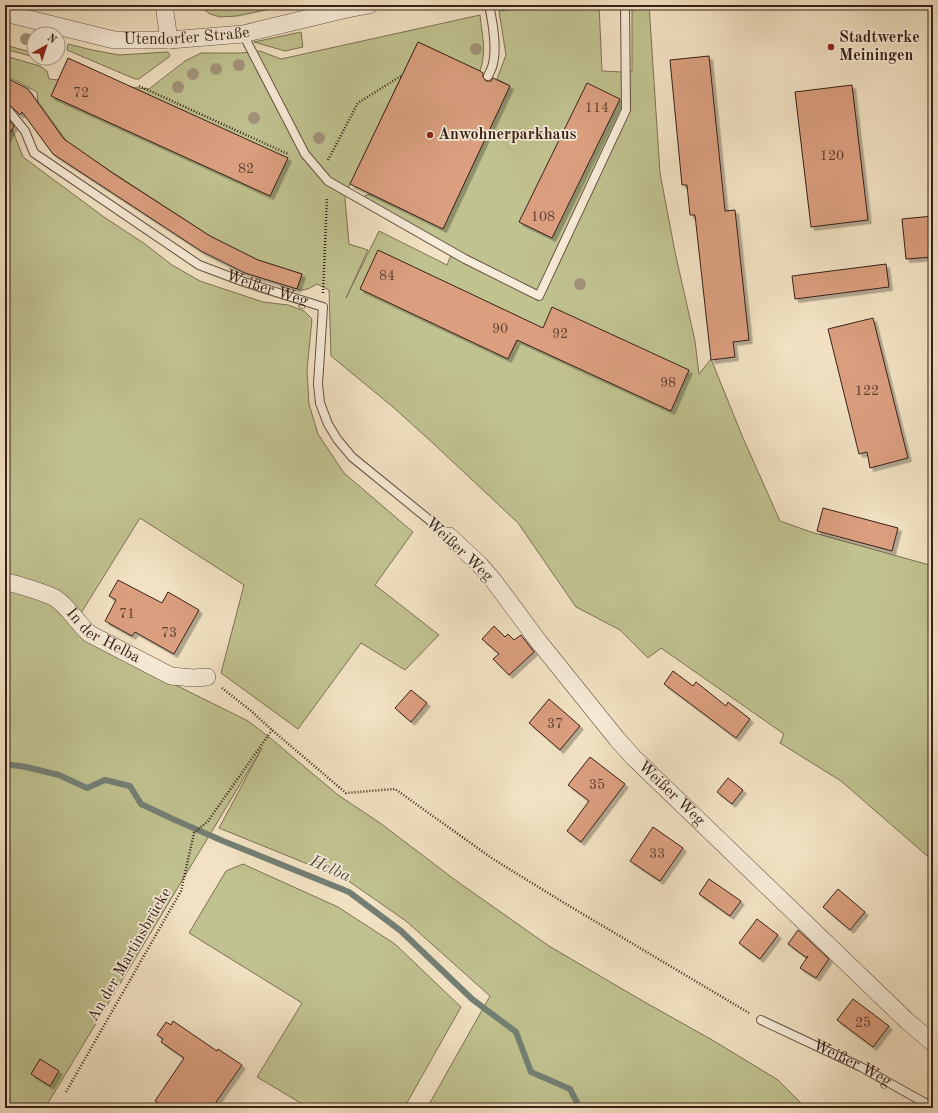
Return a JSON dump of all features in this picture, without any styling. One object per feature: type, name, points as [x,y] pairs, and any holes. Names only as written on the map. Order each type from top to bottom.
[{"type":"street","points":[[164,5],[169,40]]},
{"type":"street","name":"Utendorfer Straße","points":[[5,13],[114,40],[169,40],[243,34],[347,7],[368,5]]},
{"type":"street","name":"Weißer Weg","points":[[448,536],[479,564],[493,580],[539,642],[633,757],[907,1021],[933,1043]]},
{"type":"street","name":"In der Helba","points":[[5,581],[43,593],[56,599],[65,607],[83,629],[90,634],[171,676],[193,678],[207,677]]},
{"type":"lane","points":[[488,76],[493,66],[494,56],[494,40],[489,5]]},
{"type":"lane","points":[[243,34],[304,154],[328,181],[465,259],[539,296],[626,110],[625,5]]},
{"type":"lane","name":"Weißer Weg","points":[[5,108],[25,131],[34,153],[199,264],[244,282],[323,307],[318,384],[320,403],[328,424],[337,439],[352,456],[448,536]]},
{"type":"lane","name":"Weißer Weg","points":[[761,1020],[862,1067],[933,1107]]},
{"type":"path","points":[[323,307],[328,181]]},
{"type":"path","points":[[207,677],[250,710],[346,793],[394,789],[493,859],[761,1020]]},
{"type":"path","name":"An der Martinsbrücke","points":[[66,1092],[181,891],[194,833],[208,821],[272,730]]},
{"type":"green space","points":[[198,5],[290,5],[237,16],[220,17],[210,14]]},
{"type":"green space","points":[[542,5],[599,5],[602,71],[622,72],[632,71],[632,5],[649,5],[660,173],[675,252],[695,341],[699,374],[711,359],[743,438],[780,521],[811,532],[933,566],[933,861],[841,781],[780,743],[784,734],[661,648],[648,658],[620,630],[576,607],[518,523],[393,407],[331,356],[329,290],[317,284],[305,290],[297,289],[302,274],[258,260],[210,236],[72,146],[64,139],[38,104],[37,92],[5,75],[5,56],[26,62],[26,66],[40,66],[47,71],[49,79],[149,89],[185,61],[201,53],[241,53],[260,51],[281,59],[480,15],[484,50],[480,71],[418,42],[350,184],[345,199],[349,244],[368,250],[346,298],[379,231],[447,265],[454,248],[362,204],[362,197],[370,194],[443,228],[510,86],[497,79],[506,55],[499,11]]},
{"type":"green space","points":[[301,32],[303,47],[285,51],[254,42]]},
{"type":"green space","points":[[68,44],[119,55],[168,52],[170,56],[139,79],[135,79],[67,50]]},
{"type":"green space","points":[[5,45],[26,51],[26,55],[5,49]]},
{"type":"green space","points":[[12,129],[23,157],[172,265],[200,281],[263,302],[288,305],[304,311],[312,319],[307,370],[309,404],[318,434],[344,473],[413,532],[375,585],[439,635],[405,670],[361,643],[298,729],[221,673],[244,585],[140,518],[81,613],[5,574],[5,142]]},
{"type":"green space","points":[[5,586],[55,606],[85,640],[248,721],[338,795],[380,823],[458,882],[549,946],[714,1041],[778,1080],[806,1108],[427,1108],[490,996],[406,921],[347,880],[219,828],[262,748],[45,1108],[20,1108],[5,1101]]},
{"type":"green space","points":[[243,864],[338,907],[395,944],[461,1007],[404,1108],[309,1108],[257,1077],[302,1003],[189,933],[226,871]]},
{"type":"building","name":"Anwohnerparkhaus","points":[[418,42],[480,71],[483,73],[483,77],[486,81],[491,81],[493,78],[510,86],[443,229],[350,184]]},
{"type":"building","points":[[709,56],[725,211],[735,210],[749,340],[733,342],[735,357],[711,360],[695,215],[690,215],[687,185],[682,185],[670,60]]},
{"type":"building","points":[[68,58],[288,158],[270,196],[51,96],[64,66],[66,66]]},
{"type":"building","points":[[5,77],[28,89],[64,139],[114,174],[210,236],[258,260],[302,274],[297,289],[245,273],[201,251],[53,154],[22,112],[20,115],[11,106],[5,103]]},
{"type":"building","points":[[587,83],[620,99],[552,238],[519,222]]},
{"type":"building","points":[[852,85],[868,220],[811,227],[795,92]]},
{"type":"building","points":[[5,115],[14,126],[5,142]]},
{"type":"building","points":[[933,216],[933,257],[906,259],[902,219]]},
{"type":"building","points":[[378,250],[543,328],[552,307],[689,370],[671,411],[517,340],[508,359],[360,289]]},
{"type":"building","points":[[886,264],[889,287],[795,299],[792,276]]},
{"type":"building","points":[[873,318],[908,458],[870,468],[867,452],[859,454],[828,329]]},
{"type":"building","points":[[823,508],[898,528],[892,551],[817,531]]},
{"type":"building","points":[[118,580],[162,603],[168,592],[199,610],[174,654],[135,632],[132,636],[105,621],[116,600],[109,596]]},
{"type":"building","points":[[494,626],[505,637],[508,634],[514,640],[521,635],[534,652],[509,675],[493,659],[499,654],[482,639]]},
{"type":"building","points":[[673,671],[693,686],[696,682],[726,706],[728,702],[750,719],[736,738],[664,684]]},
{"type":"building","points":[[411,690],[427,703],[411,722],[395,708]]},
{"type":"building","points":[[549,699],[580,726],[560,750],[529,723]]},
{"type":"building","points":[[590,757],[625,784],[581,842],[567,831],[589,801],[568,785]]},
{"type":"building","points":[[728,778],[743,790],[732,804],[717,792]]},
{"type":"building","points":[[653,827],[683,848],[660,881],[630,861]]},
{"type":"building","points":[[709,879],[741,901],[730,916],[699,894]]},
{"type":"building","points":[[838,889],[865,912],[850,930],[823,907]]},
{"type":"building","points":[[757,919],[778,935],[760,959],[739,943]]},
{"type":"building","points":[[798,930],[829,959],[816,978],[800,968],[807,958],[788,944]]},
{"type":"building","points":[[853,999],[889,1026],[873,1047],[837,1020]]},
{"type":"building","points":[[173,1021],[217,1051],[218,1049],[242,1065],[212,1108],[165,1108],[155,1101],[184,1058],[161,1042],[163,1039],[157,1035],[166,1022],[171,1025]]},
{"type":"building","points":[[40,1059],[59,1071],[50,1086],[31,1074]]},
{"type":"waterway","name":"Helba","points":[[5,764],[26,767],[59,775],[87,788],[105,780],[130,786],[141,804],[223,841],[349,892],[401,931],[472,999],[516,1032],[531,1072],[570,1089],[580,1108]]},
{"type":"place","name":"Stadtwerke Meiningen","points":[[831,47]]},
{"type":"place","name":"Anwohnerparkhaus","points":[[430,135]]}]
